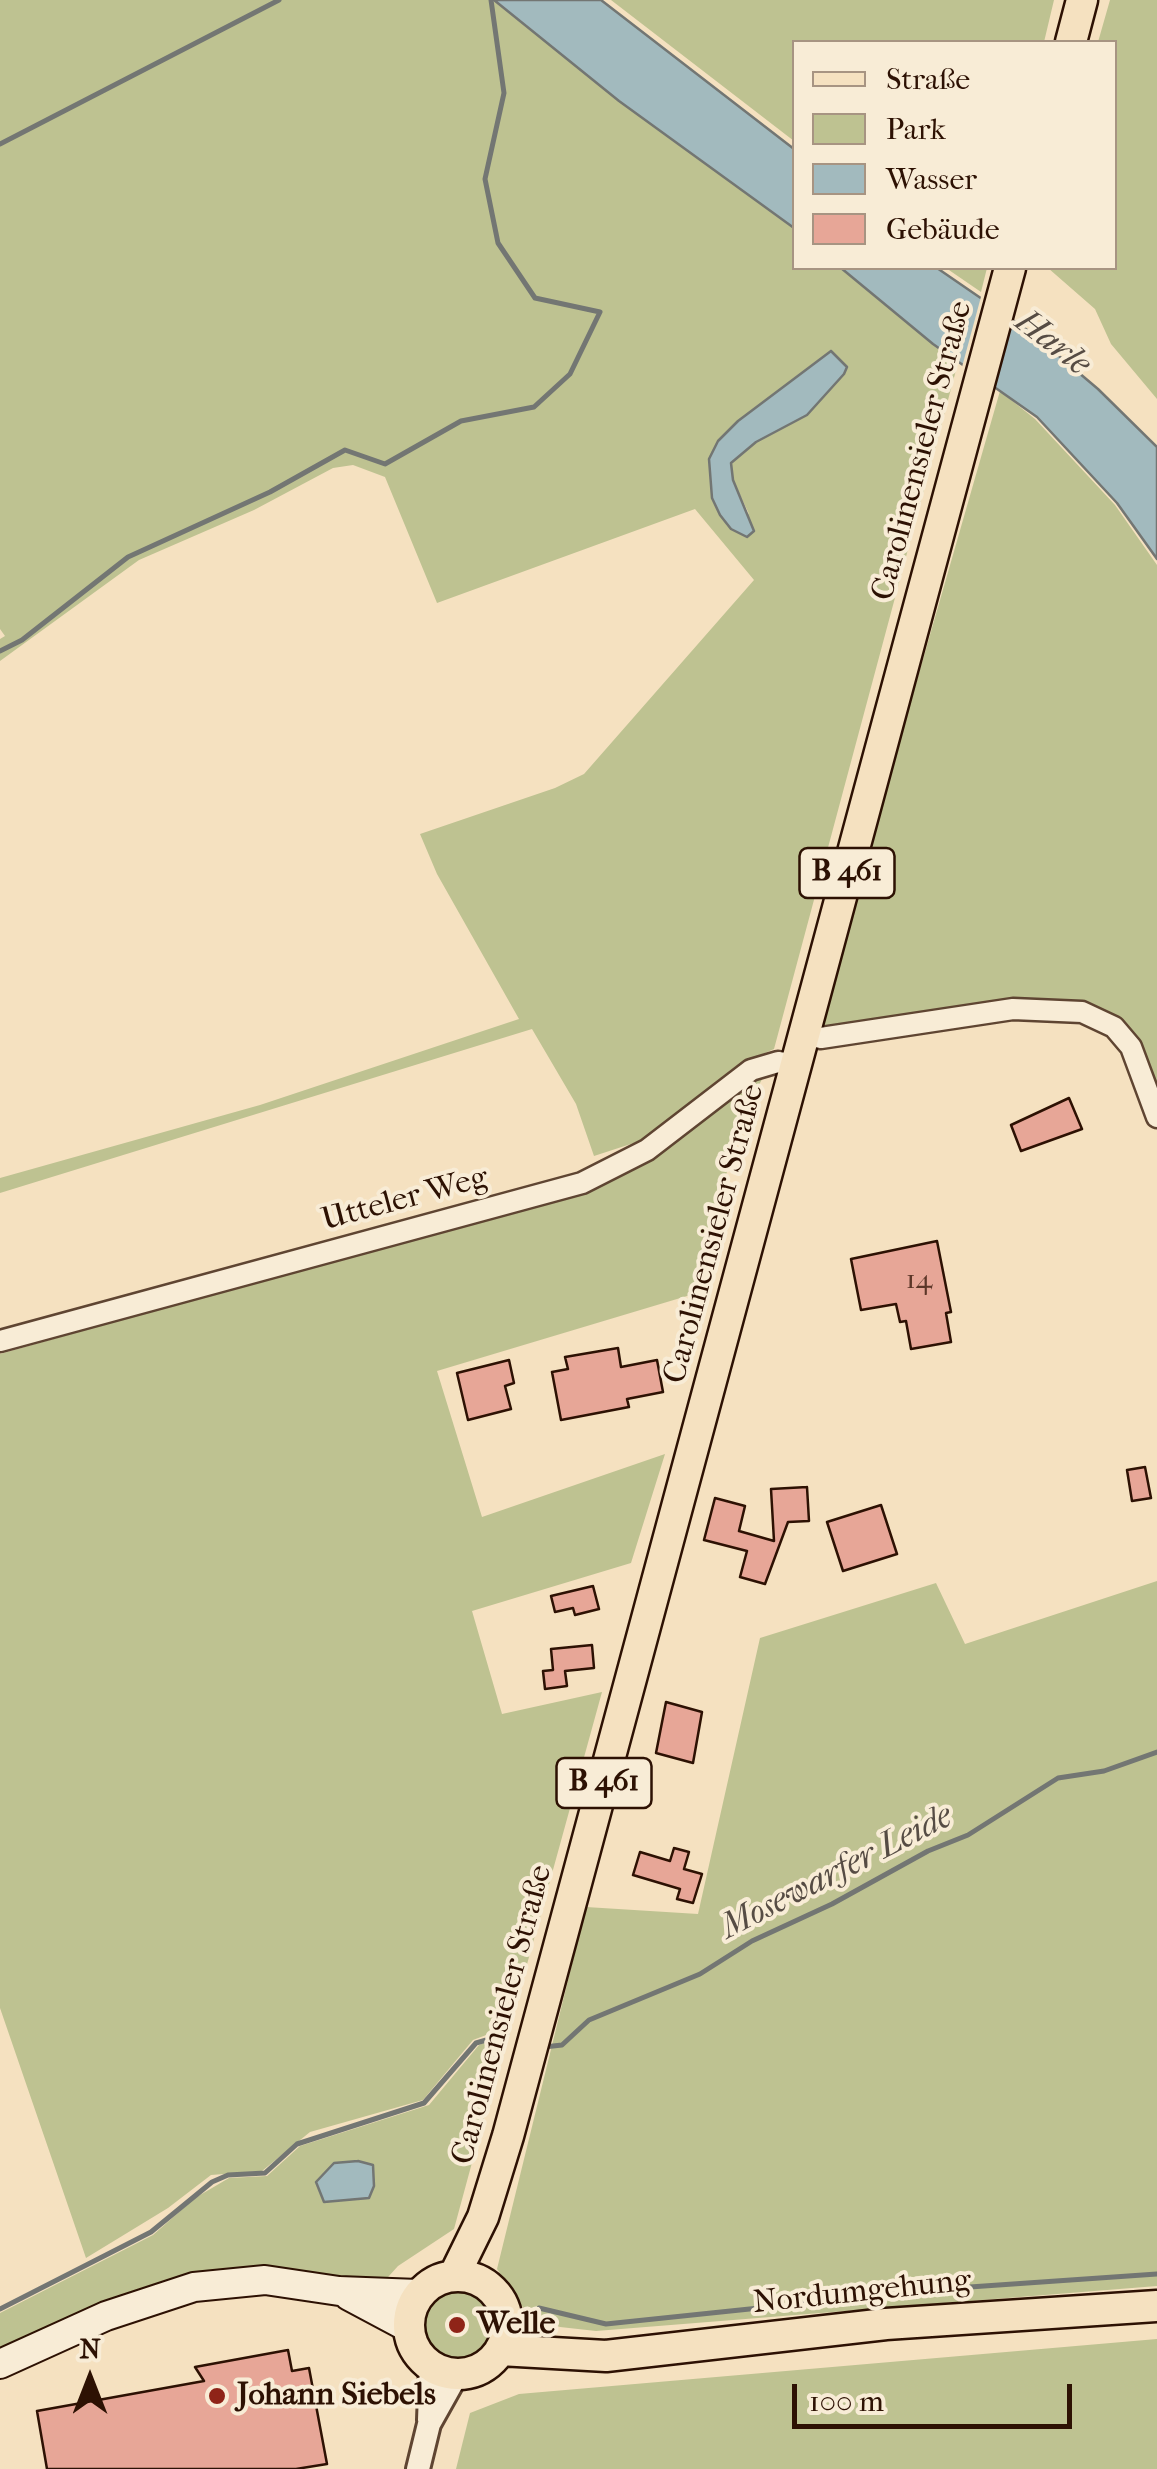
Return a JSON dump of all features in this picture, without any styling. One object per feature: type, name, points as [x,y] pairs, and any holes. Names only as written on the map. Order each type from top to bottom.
[{"type":"main road","points":[[1072,40],[1082,0]]},
{"type":"main road","name":"Carolinensieler Straße","points":[[469,2280],[1006,279]]},
{"type":"main road","points":[[0,2364],[106,2316],[194,2286],[264,2280],[339,2291],[418,2294],[469,2280],[500,2301],[503,2338],[482,2368],[444,2370],[420,2356],[409,2328],[418,2294]]},
{"type":"main road","points":[[339,2291],[409,2328]]},
{"type":"main road","name":"Nordumgehung","points":[[503,2338],[606,2356],[945,2319],[1157,2306]]},
{"type":"street","points":[[804,1034],[820,1038],[926,1026],[1013,1009],[1082,1012],[1114,1027],[1132,1046],[1157,1117]]},
{"type":"street","name":"Utteler Weg","points":[[0,1341],[582,1183],[647,1150],[751,1070],[778,1062],[796,1065]]},
{"type":"street","points":[[418,2469],[444,2370]]},
{"type":"green space","points":[[0,0],[494,0],[619,101],[792,227],[792,270],[844,270],[959,359],[774,1049],[736,1066],[640,1141],[594,1156],[576,1104],[532,1029],[0,1193],[0,1178],[260,1105],[519,1019],[437,874],[420,834],[555,788],[584,774],[754,580],[695,509],[437,603],[385,477],[353,465],[333,468],[254,510],[139,560],[0,661],[0,639],[5,636],[0,629]],"holes":[[[831,351],[822,395],[807,415],[756,442],[731,463],[733,480],[749,514],[710,480],[710,458],[718,441]]]},
{"type":"green space","points":[[611,0],[1054,0],[1044,40],[792,40],[792,139]]},
{"type":"green space","points":[[1110,0],[1157,0],[1157,399],[1111,344],[1095,309],[1050,270],[1117,270],[1117,40],[1099,40]]},
{"type":"green space","points":[[949,270],[986,270],[981,292]]},
{"type":"green space","points":[[1000,391],[1035,419],[1115,505],[1157,565],[1157,1095],[1119,1022],[1059,1000],[816,1032]]},
{"type":"green space","points":[[766,1072],[748,1105],[702,1251],[697,1293],[437,1371],[482,1517],[665,1454],[631,1563],[472,1611],[502,1714],[602,1692],[510,2026],[473,2040],[423,2100],[310,2132],[262,2171],[211,2175],[168,2208],[86,2258],[0,2008],[0,1354],[585,1189]]},
{"type":"green space","points":[[1157,1581],[1157,2286],[596,2331],[560,2327],[528,2315],[497,2269],[586,1907],[698,1914],[760,1638],[936,1583],[965,1644]]},
{"type":"green space","points":[[505,2041],[454,2229],[398,2266],[380,2286],[99,2305],[0,2348],[0,2313],[153,2235],[195,2198],[229,2178],[267,2176],[300,2146],[429,2105],[479,2045]]},
{"type":"green space","points":[[457,2287],[482,2298],[493,2323],[482,2348],[457,2359],[432,2348],[421,2323],[432,2298]]},
{"type":"green space","points":[[1157,2339],[1157,2469],[456,2469],[470,2413],[519,2394]]},
{"type":"water","points":[[494,0],[601,0],[792,147],[792,227],[619,101]]},
{"type":"water","points":[[843,270],[940,270],[1033,334],[1098,389],[1157,447],[1157,559],[1117,503],[1037,417],[933,344]]},
{"type":"water","points":[[831,351],[847,367],[844,374],[807,415],[756,442],[731,463],[733,480],[754,531],[747,537],[731,529],[712,498],[709,459],[718,441],[738,421]]},
{"type":"water","points":[[358,2161],[373,2165],[374,2186],[369,2198],[324,2202],[316,2182],[334,2163]]},
{"type":"pier","points":[[982,293],[1014,314],[993,389],[962,367]]},
{"type":"building","points":[[1069,1098],[1082,1129],[1021,1151],[1011,1125]]},
{"type":"building","points":[[937,1241],[951,1312],[946,1313],[951,1342],[911,1349],[906,1321],[900,1322],[896,1304],[861,1310],[851,1259]]},
{"type":"building","points":[[618,1348],[621,1367],[657,1360],[663,1392],[627,1399],[629,1407],[561,1420],[552,1372],[568,1369],[565,1357]]},
{"type":"building","points":[[509,1360],[514,1383],[505,1386],[511,1409],[468,1420],[457,1373]]},
{"type":"building","points":[[1145,1467],[1151,1498],[1132,1501],[1127,1470]]},
{"type":"building","points":[[807,1487],[809,1521],[788,1522],[765,1584],[740,1577],[747,1551],[704,1540],[715,1498],[745,1506],[739,1531],[774,1541],[771,1489]]},
{"type":"building","points":[[881,1505],[897,1554],[843,1571],[827,1522]]},
{"type":"building","points":[[593,1586],[599,1609],[575,1615],[573,1608],[555,1612],[551,1596]]},
{"type":"building","points":[[592,1645],[594,1668],[565,1671],[567,1686],[545,1689],[543,1671],[553,1670],[551,1649]]},
{"type":"building","points":[[666,1702],[702,1712],[693,1763],[656,1753]]},
{"type":"building","points":[[674,1848],[689,1852],[684,1869],[702,1874],[693,1903],[677,1899],[680,1889],[633,1875],[640,1852],[670,1861]]},
{"type":"building","name":"Johann Siebels","points":[[288,2350],[292,2371],[309,2368],[327,2464],[296,2469],[47,2469],[37,2411],[204,2381],[195,2367]]},
{"type":"waterway","points":[[0,144],[279,0]]},
{"type":"waterway","points":[[0,651],[22,640],[128,557],[270,492],[345,450],[385,464],[461,421],[534,407],[570,374],[600,312],[535,298],[498,243],[485,179],[504,93],[491,0]]},
{"type":"waterway","name":"Mosewarfer Leide","points":[[544,2047],[562,2045],[589,2020],[700,1974],[752,1941],[832,1904],[928,1851],[968,1835],[1058,1778],[1104,1771],[1157,1752]]},
{"type":"waterway","name":"Mosewarfer Leide","points":[[0,2309],[151,2232],[212,2182],[228,2175],[265,2173],[297,2144],[424,2103],[476,2043],[507,2034]]},
{"type":"waterway","points":[[539,2308],[606,2324],[941,2289],[1157,2274]]},
{"type":"place","name":"Welle","points":[[457,2325]]},
{"type":"place","name":"Johann Siebels","points":[[217,2396]]},
{"type":"water label","name":"Harle","points":[[1052,344]]}]
